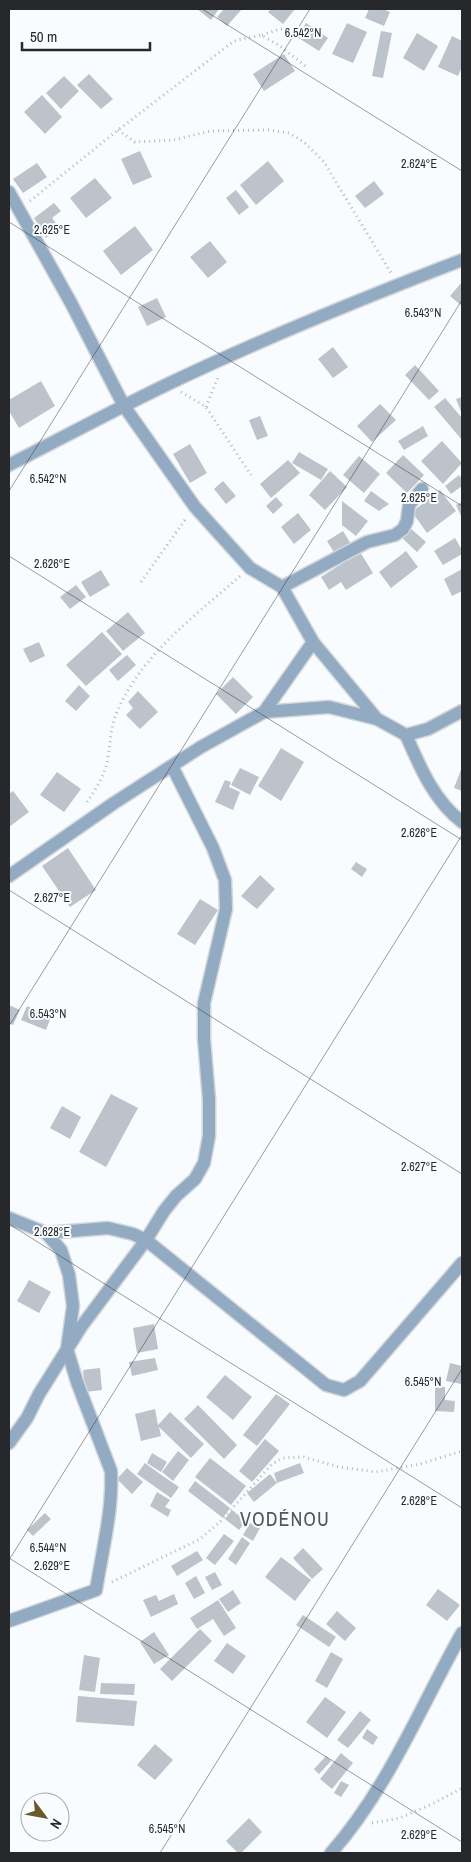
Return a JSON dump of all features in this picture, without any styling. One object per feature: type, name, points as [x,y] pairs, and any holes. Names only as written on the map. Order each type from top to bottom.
[{"type":"street","points":[[9,192],[20,209],[124,406],[195,507],[250,568],[282,587],[313,642],[378,719]]},
{"type":"street","points":[[9,465],[168,384],[225,358],[398,284],[462,260]]},
{"type":"street","points":[[282,587],[367,542],[395,535],[403,529],[407,521],[409,505],[422,489]]},
{"type":"street","points":[[264,712],[313,642]]},
{"type":"street","points":[[9,876],[201,747],[264,712],[330,707],[378,719],[406,735],[424,776],[453,815],[462,822]]},
{"type":"street","points":[[406,735],[428,729],[462,711]]},
{"type":"street","points":[[9,1443],[27,1418],[39,1394],[81,1327],[146,1240],[164,1211],[176,1196],[195,1179],[204,1163],[209,1136],[209,1099],[204,1039],[204,1003],[226,909],[225,880],[213,848],[172,766]]},
{"type":"street","points":[[9,1218],[46,1233],[61,1250],[70,1274],[73,1306],[67,1349],[77,1382],[110,1471],[111,1484],[96,1590],[9,1621]]},
{"type":"street","points":[[46,1233],[108,1228],[133,1234],[146,1240],[326,1385],[344,1390],[360,1381],[462,1263]]},
{"type":"street","points":[[331,1853],[354,1826],[390,1769],[462,1633]]},
{"type":"path","points":[[20,209],[118,130],[234,41],[280,29],[288,29]]},
{"type":"path","points":[[261,35],[280,46],[308,68]]},
{"type":"path","points":[[118,130],[135,142],[174,140],[210,131],[268,130],[289,134],[304,142],[324,162],[398,284]]},
{"type":"path","points":[[206,407],[225,358]]},
{"type":"path","points":[[168,384],[206,407],[251,475]]},
{"type":"path","points":[[140,582],[195,507]]},
{"type":"path","points":[[84,808],[98,785],[108,759],[112,724],[117,711],[139,673],[186,624],[250,568]]},
{"type":"path","points":[[96,1590],[200,1539],[220,1522],[272,1464],[283,1458],[304,1457],[338,1467],[376,1472],[420,1464],[462,1451]]},
{"type":"path","points":[[354,1826],[400,1818],[462,1788]]},
{"type":"building","points":[[197,9],[219,9],[211,20]]},
{"type":"building","points":[[224,9],[242,9],[227,26],[217,17]]},
{"type":"building","points":[[271,9],[295,9],[283,24],[268,12]]},
{"type":"building","points":[[369,9],[383,9],[390,12],[384,26],[365,18]]},
{"type":"building","points":[[306,23],[328,38],[319,51],[297,37]]},
{"type":"building","points":[[347,23],[367,32],[353,63],[332,54]]},
{"type":"building","points":[[381,31],[392,33],[383,78],[372,76]]},
{"type":"building","points":[[417,33],[438,46],[424,71],[403,58]]},
{"type":"building","points":[[452,36],[462,41],[462,67],[458,76],[438,67]]},
{"type":"building","points":[[284,54],[295,71],[264,91],[253,74]]},
{"type":"building","points":[[89,74],[113,99],[101,109],[77,85]]},
{"type":"building","points":[[64,76],[79,91],[61,109],[46,93]]},
{"type":"building","points":[[42,95],[62,117],[45,134],[24,112]]},
{"type":"building","points":[[140,151],[152,177],[133,185],[121,159]]},
{"type":"building","points":[[268,161],[284,181],[256,205],[240,185]]},
{"type":"building","points":[[37,163],[47,177],[23,193],[13,179]]},
{"type":"building","points":[[95,178],[112,198],[86,218],[70,198]]},
{"type":"building","points":[[374,181],[384,194],[365,208],[355,196]]},
{"type":"building","points":[[236,190],[249,207],[239,215],[226,198]]},
{"type":"building","points":[[54,203],[61,211],[52,218],[59,227],[46,238],[34,218]]},
{"type":"building","points":[[135,226],[153,250],[121,275],[103,251]]},
{"type":"building","points":[[210,241],[227,262],[208,278],[190,257]]},
{"type":"building","points":[[462,282],[462,306],[450,296]]},
{"type":"building","points":[[157,298],[166,317],[147,326],[138,307]]},
{"type":"building","points":[[333,347],[348,367],[333,378],[318,359]]},
{"type":"building","points":[[415,365],[439,391],[429,400],[405,375]]},
{"type":"building","points":[[41,381],[55,406],[19,428],[9,411],[9,400]]},
{"type":"building","points":[[462,397],[462,414],[456,399]]},
{"type":"building","points":[[445,398],[462,418],[462,440],[434,407]]},
{"type":"building","points":[[380,404],[396,420],[372,442],[357,426]]},
{"type":"building","points":[[260,416],[268,436],[257,440],[249,420]]},
{"type":"building","points":[[423,426],[428,436],[404,450],[398,441]]},
{"type":"building","points":[[442,441],[462,463],[443,484],[421,461]]},
{"type":"building","points":[[190,444],[207,473],[190,483],[173,454]]},
{"type":"building","points":[[299,452],[328,469],[321,480],[292,463]]},
{"type":"building","points":[[403,455],[424,475],[407,493],[386,473]]},
{"type":"building","points":[[359,456],[380,474],[364,493],[343,475]]},
{"type":"building","points":[[288,460],[300,473],[271,498],[260,484]]},
{"type":"building","points":[[330,471],[347,487],[325,510],[309,495]]},
{"type":"building","points":[[459,475],[462,479],[462,486],[451,494],[445,486]]},
{"type":"building","points":[[223,481],[236,496],[226,504],[214,489]]},
{"type":"building","points":[[440,490],[456,511],[427,533],[412,512]]},
{"type":"building","points":[[371,491],[389,504],[379,511],[364,501]]},
{"type":"building","points":[[276,497],[283,505],[273,514],[266,506]]},
{"type":"building","points":[[342,501],[368,521],[356,536],[342,525]]},
{"type":"building","points":[[462,502],[462,518],[456,505]]},
{"type":"building","points":[[298,513],[311,530],[294,544],[281,527]]},
{"type":"building","points":[[409,527],[426,542],[417,552],[401,537]]},
{"type":"building","points":[[343,531],[351,544],[335,554],[327,541]]},
{"type":"building","points":[[455,538],[462,550],[462,554],[443,565],[434,551]]},
{"type":"building","points":[[406,551],[418,567],[391,588],[379,572]]},
{"type":"building","points":[[360,552],[373,573],[346,590],[341,582],[329,590],[321,577]]},
{"type":"building","points":[[462,569],[462,591],[452,596],[444,579]]},
{"type":"building","points":[[101,570],[110,585],[90,597],[81,582]]},
{"type":"building","points":[[76,585],[86,597],[70,609],[60,597]]},
{"type":"building","points":[[128,612],[145,633],[123,651],[106,631]]},
{"type":"building","points":[[102,632],[122,654],[86,686],[66,665]]},
{"type":"building","points":[[39,642],[45,656],[30,663],[23,649]]},
{"type":"building","points":[[127,655],[136,665],[118,681],[109,670]]},
{"type":"building","points":[[233,677],[253,697],[236,714],[216,694]]},
{"type":"building","points":[[79,685],[90,696],[76,711],[65,701]]},
{"type":"building","points":[[138,691],[158,712],[140,729],[126,715],[133,708],[128,702]]},
{"type":"building","points":[[281,748],[304,762],[281,801],[258,786]]},
{"type":"building","points":[[462,767],[462,791],[454,788]]},
{"type":"building","points":[[240,768],[259,777],[250,795],[231,785]]},
{"type":"building","points":[[57,772],[81,789],[64,812],[40,795]]},
{"type":"building","points":[[225,780],[231,782],[229,787],[240,792],[233,810],[215,802]]},
{"type":"building","points":[[13,791],[29,812],[9,827],[9,794]]},
{"type":"building","points":[[68,848],[96,890],[70,907],[42,866]]},
{"type":"building","points":[[356,862],[367,869],[362,877],[351,869]]},
{"type":"building","points":[[260,875],[275,889],[257,909],[241,896]]},
{"type":"building","points":[[200,899],[218,910],[195,945],[177,934]]},
{"type":"building","points":[[9,1005],[20,1010],[13,1025],[9,1023]]},
{"type":"building","points":[[27,1006],[51,1017],[46,1030],[21,1020]]},
{"type":"building","points":[[111,1094],[138,1108],[106,1167],[79,1152]]},
{"type":"building","points":[[62,1106],[81,1117],[70,1139],[50,1128]]},
{"type":"building","points":[[29,1280],[51,1292],[39,1313],[17,1301]]},
{"type":"building","points":[[154,1324],[158,1349],[137,1353],[133,1328]]},
{"type":"building","points":[[155,1358],[158,1370],[132,1376],[129,1362]]},
{"type":"building","points":[[450,1363],[462,1366],[461,1384],[446,1381]]},
{"type":"building","points":[[100,1368],[102,1390],[85,1392],[83,1370]]},
{"type":"building","points":[[225,1375],[252,1397],[233,1420],[206,1397]]},
{"type":"building","points":[[435,1387],[445,1387],[445,1400],[455,1401],[454,1412],[435,1411]]},
{"type":"building","points":[[276,1394],[290,1404],[257,1446],[243,1435]]},
{"type":"building","points":[[198,1405],[237,1445],[224,1459],[184,1419]]},
{"type":"building","points":[[155,1409],[158,1425],[170,1412],[204,1444],[191,1458],[159,1427],[161,1436],[141,1441],[135,1414]]},
{"type":"building","points":[[265,1439],[279,1451],[252,1482],[239,1471]]},
{"type":"building","points":[[178,1451],[189,1460],[173,1481],[162,1472]]},
{"type":"building","points":[[152,1453],[167,1462],[161,1472],[147,1463]]},
{"type":"building","points":[[210,1458],[246,1486],[231,1505],[195,1477]]},
{"type":"building","points":[[145,1463],[179,1487],[171,1498],[137,1474]]},
{"type":"building","points":[[300,1463],[304,1473],[277,1483],[274,1473]]},
{"type":"building","points":[[127,1468],[143,1482],[132,1494],[117,1479]]},
{"type":"building","points":[[270,1474],[277,1483],[254,1502],[247,1493]]},
{"type":"building","points":[[195,1481],[230,1508],[223,1518],[188,1491]]},
{"type":"building","points":[[157,1492],[170,1500],[165,1507],[171,1510],[168,1517],[150,1506]]},
{"type":"building","points":[[232,1510],[246,1521],[239,1530],[225,1519]]},
{"type":"building","points":[[45,1513],[51,1519],[33,1536],[27,1530]]},
{"type":"building","points":[[250,1523],[260,1528],[253,1541],[243,1535]]},
{"type":"building","points":[[224,1534],[234,1541],[215,1565],[206,1558]]},
{"type":"building","points":[[242,1537],[250,1543],[236,1565],[228,1559]]},
{"type":"building","points":[[303,1548],[323,1569],[312,1579],[293,1558]]},
{"type":"building","points":[[197,1551],[203,1560],[177,1576],[171,1566]]},
{"type":"building","points":[[281,1557],[311,1580],[295,1601],[265,1577]]},
{"type":"building","points":[[215,1572],[222,1585],[212,1590],[205,1577]]},
{"type":"building","points":[[196,1576],[205,1593],[194,1599],[185,1583]]},
{"type":"building","points":[[438,1589],[460,1605],[447,1621],[426,1605]]},
{"type":"building","points":[[233,1590],[241,1603],[228,1612],[219,1599]]},
{"type":"building","points":[[174,1594],[178,1604],[151,1617],[143,1600],[156,1595],[159,1601]]},
{"type":"building","points":[[218,1600],[236,1628],[224,1636],[213,1619],[197,1629],[190,1618]]},
{"type":"building","points":[[337,1611],[356,1628],[345,1641],[326,1624]]},
{"type":"building","points":[[303,1615],[336,1637],[329,1647],[296,1625]]},
{"type":"building","points":[[200,1629],[212,1641],[172,1681],[160,1669]]},
{"type":"building","points":[[154,1632],[169,1655],[154,1664],[140,1642]]},
{"type":"building","points":[[227,1643],[246,1656],[233,1674],[214,1661]]},
{"type":"building","points":[[331,1652],[343,1659],[327,1688],[315,1681]]},
{"type":"building","points":[[84,1655],[100,1658],[95,1692],[79,1690]]},
{"type":"building","points":[[101,1683],[135,1684],[134,1695],[100,1694]]},
{"type":"building","points":[[78,1696],[137,1701],[134,1726],[76,1722]]},
{"type":"building","points":[[325,1697],[346,1712],[327,1738],[306,1722]]},
{"type":"building","points":[[360,1711],[371,1720],[348,1748],[337,1740]]},
{"type":"building","points":[[367,1729],[378,1737],[373,1745],[362,1738]]},
{"type":"building","points":[[155,1744],[173,1760],[155,1780],[137,1765]]},
{"type":"building","points":[[341,1753],[353,1763],[332,1789],[320,1779]]},
{"type":"building","points":[[326,1756],[331,1761],[319,1774],[314,1769]]},
{"type":"building","points":[[341,1781],[349,1785],[341,1797],[334,1793]]},
{"type":"building","points":[[249,1818],[262,1832],[241,1853],[238,1853],[226,1841]]},
{"type":"district","name":"VODÉNOU","points":[[285,1518]]}]
